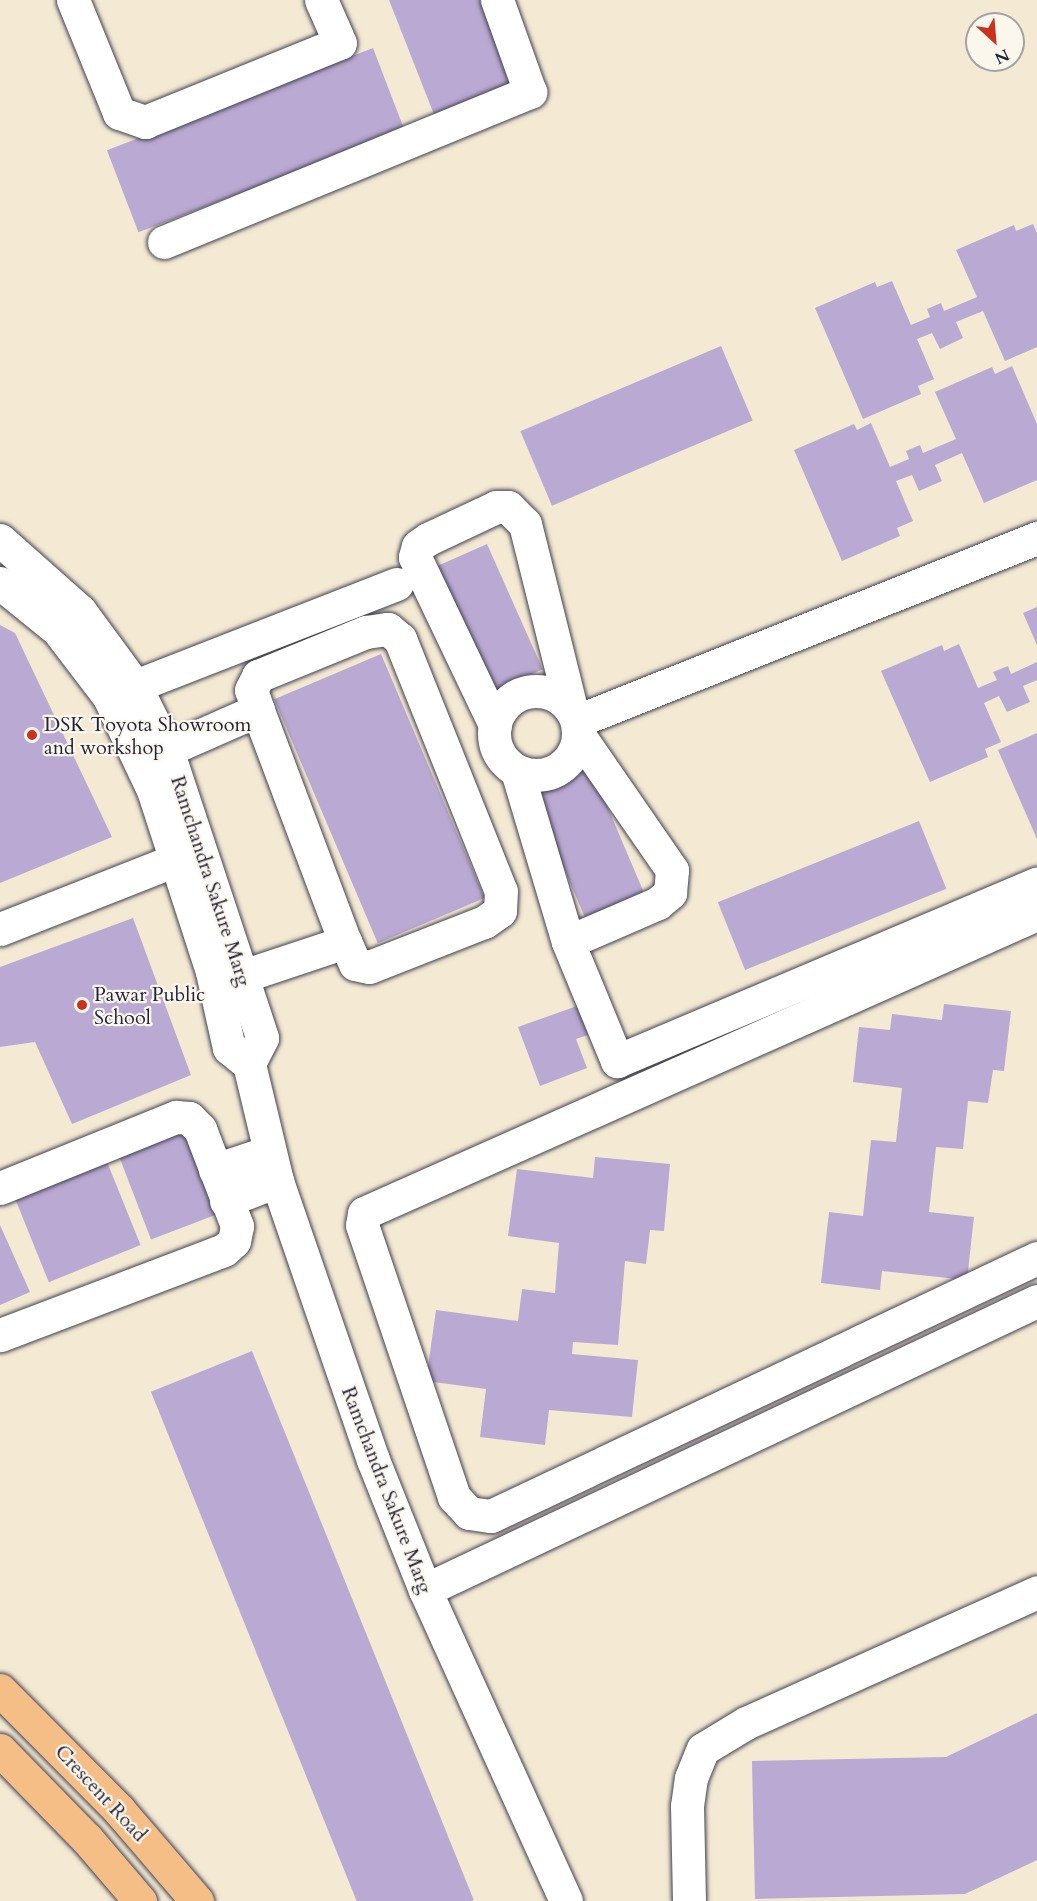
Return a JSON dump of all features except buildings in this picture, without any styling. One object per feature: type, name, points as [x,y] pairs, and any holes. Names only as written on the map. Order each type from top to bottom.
[{"type":"main road","name":"Crescent Road","points":[[0,1690],[119,1810],[197,1901]]},
{"type":"main road","points":[[0,1750],[87,1839],[140,1901]]},
{"type":"street","points":[[73,0],[119,113],[145,122],[340,43],[321,0]]},
{"type":"street","points":[[164,242],[530,92],[496,0]]},
{"type":"street","points":[[518,771],[545,775],[558,770],[576,749],[576,722],[525,524],[508,507],[496,507],[428,539],[418,546],[415,557],[495,725],[498,752],[518,771],[568,942],[616,1061],[1037,884]]},
{"type":"street","points":[[576,722],[1037,538]]},
{"type":"street","name":"Ramchandra Sakure Marg","points":[[0,540],[80,611],[135,686],[153,756],[243,976],[262,1038],[249,1064]]},
{"type":"street","name":"Ramchandra Sakure Marg","points":[[0,583],[58,630],[153,756],[153,790],[212,972],[229,1048],[249,1064],[273,1166],[373,1461],[424,1590],[566,1901]]},
{"type":"street","points":[[135,686],[397,584]]},
{"type":"street","points":[[388,629],[400,639],[501,891],[500,911],[483,922],[369,967],[355,964],[258,710],[251,690],[258,676],[366,632],[388,629]]},
{"type":"street","points":[[495,725],[509,701],[534,691],[561,699],[672,870],[673,881],[670,892],[658,903],[568,942]]},
{"type":"street","points":[[153,756],[258,710]]},
{"type":"street","points":[[0,929],[175,860]]},
{"type":"street","points":[[1037,914],[364,1213],[362,1225],[454,1497],[469,1513],[491,1516],[1037,1258]]},
{"type":"street","points":[[243,976],[345,942]]},
{"type":"street","points":[[0,1188],[176,1117],[189,1118],[200,1129],[237,1226],[234,1241],[224,1250],[0,1335]]},
{"type":"street","points":[[215,1170],[273,1166]]},
{"type":"street","points":[[226,1201],[273,1166]]},
{"type":"street","points":[[424,1590],[1037,1301]]},
{"type":"street","points":[[688,1901],[687,1806],[691,1778],[703,1749],[746,1723],[1037,1592]]},
{"type":"place","name":"DSK Toyota Showroom and workshop","points":[[32,735]]},
{"type":"place","name":"Pawar Public School","points":[[82,1005]]}]
